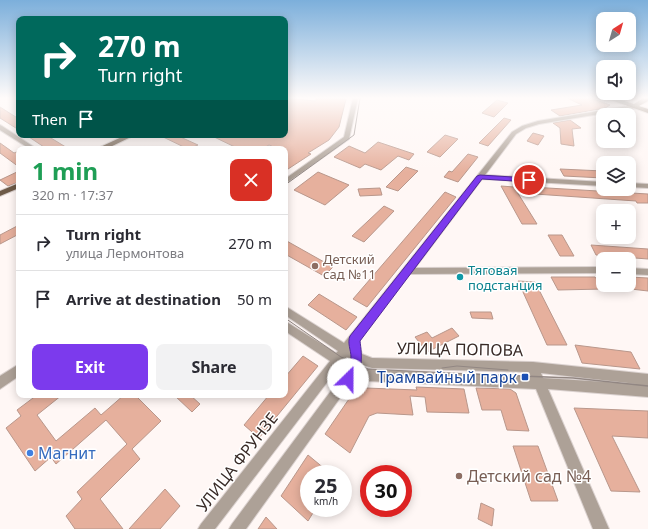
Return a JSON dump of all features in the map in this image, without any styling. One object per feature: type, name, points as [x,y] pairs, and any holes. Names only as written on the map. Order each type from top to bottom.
[{"type":"main road","points":[[107,146],[125,138]]},
{"type":"main road","points":[[0,194],[16,186]]},
{"type":"street","points":[[288,180],[347,138],[350,123]]},
{"type":"street","name":"УЛИЦА ФРУНЗЕ","points":[[206,529],[514,133],[522,126],[538,123]]},
{"type":"street","points":[[0,127],[16,137]]},
{"type":"street","points":[[17,138],[29,146]]},
{"type":"street","points":[[480,177],[596,184]]},
{"type":"street","points":[[636,185],[648,186]]},
{"type":"street","points":[[408,271],[596,270]]},
{"type":"street","points":[[636,271],[648,272]]},
{"type":"street","name":"УЛИЦА ПОПОВА","points":[[288,312],[346,350],[372,363],[533,367],[648,380]]},
{"type":"street","name":"УЛИЦА ПОПОВА","points":[[288,327],[353,371],[366,375],[539,383],[648,391]]},
{"type":"street","points":[[238,529],[353,371],[356,356],[354,340]]},
{"type":"street","points":[[533,367],[601,529]]},
{"type":"street","points":[[0,383],[16,371]]},
{"type":"building","points":[[7,123],[16,123],[16,128]]},
{"type":"building","points":[[288,123],[340,123],[339,127],[329,140],[308,153],[311,154],[288,169],[288,146],[233,146],[216,138],[288,138]]},
{"type":"building","points":[[499,123],[509,123],[488,146],[479,143]]},
{"type":"building","points":[[553,123],[574,123],[581,128],[572,129],[574,146],[561,144],[560,128]]},
{"type":"building","points":[[533,133],[544,136],[538,145],[527,141]]},
{"type":"building","points":[[445,135],[458,139],[440,157],[427,152]]},
{"type":"building","points":[[30,138],[51,138],[64,146],[42,146]]},
{"type":"building","points":[[165,138],[183,138],[198,145],[182,146]]},
{"type":"building","points":[[378,142],[414,154],[409,160],[398,156],[381,170],[365,164],[360,168],[334,157],[349,146],[365,153]]},
{"type":"building","points":[[0,143],[14,153],[16,152],[16,165],[0,153]]},
{"type":"building","points":[[468,154],[478,157],[458,182],[444,177],[449,171],[452,172]]},
{"type":"building","points":[[406,167],[418,171],[398,191],[386,187]]},
{"type":"building","points":[[560,169],[596,171],[596,178],[564,176]]},
{"type":"building","points":[[16,172],[16,183],[8,186],[0,180]]},
{"type":"building","points":[[318,172],[349,185],[325,205],[294,190]]},
{"type":"building","points":[[501,186],[514,187],[537,224],[522,224]]},
{"type":"building","points":[[531,187],[596,191],[596,196],[636,196],[636,193],[648,194],[648,203],[637,203],[636,201],[535,194]]},
{"type":"building","points":[[380,188],[382,195],[360,196],[358,189]]},
{"type":"building","points":[[445,192],[456,197],[367,307],[353,299]]},
{"type":"building","points":[[384,206],[394,211],[364,242],[352,236]]},
{"type":"building","points":[[16,227],[16,236],[0,244],[0,235]]},
{"type":"building","points":[[548,235],[562,235],[574,256],[560,256]]},
{"type":"building","points":[[288,242],[333,267],[324,276],[288,256]]},
{"type":"building","points":[[591,245],[648,249],[648,259],[636,258],[636,252],[596,252],[596,255]]},
{"type":"building","points":[[551,277],[595,277],[596,278],[596,289],[558,290]]},
{"type":"building","points":[[636,277],[648,278],[648,291],[636,290]]},
{"type":"building","points":[[518,281],[535,282],[567,345],[547,345]]},
{"type":"building","points":[[319,294],[357,317],[346,330],[308,305]]},
{"type":"building","points":[[470,312],[491,312],[493,319],[472,318]]},
{"type":"building","points":[[452,328],[459,336],[427,352],[415,337],[427,332],[432,338]]},
{"type":"building","points":[[575,345],[631,352],[640,369],[582,363]]},
{"type":"building","points":[[303,356],[318,366],[259,438],[244,425],[266,398],[288,398],[288,374]]},
{"type":"building","points":[[416,387],[464,389],[469,413],[427,412],[425,397],[410,396],[413,415],[377,413],[369,416],[350,453],[325,434],[351,396],[366,388],[417,390]]},
{"type":"building","points":[[476,388],[510,389],[516,393],[529,431],[507,430],[501,410],[482,410]]},
{"type":"building","points":[[33,398],[58,398],[37,415],[56,441],[95,408],[101,415],[121,398],[138,398],[161,421],[132,449],[140,459],[100,499],[123,529],[75,529],[66,516],[82,499],[77,492],[127,444],[106,420],[56,464],[51,457],[35,471],[6,428],[21,416],[17,410]]},
{"type":"building","points":[[177,398],[193,398],[200,404],[192,412]]},
{"type":"building","points":[[574,408],[648,411],[648,438],[612,436],[640,492],[611,491]]},
{"type":"building","points":[[513,446],[538,446],[558,501],[531,501]]},
{"type":"building","points":[[308,455],[320,465],[301,465]]},
{"type":"building","points":[[300,467],[300,514],[281,496]]},
{"type":"building","points":[[165,489],[180,506],[160,529],[129,529]]},
{"type":"building","points":[[481,503],[494,509],[492,526],[478,519]]},
{"type":"building","points":[[266,517],[277,529],[258,529]]},
{"type":"building","points":[[304,517],[310,517],[308,521]]},
{"type":"tram line","points":[[288,183],[354,135],[356,123]]},
{"type":"tram line","points":[[288,320],[341,357],[368,369],[489,375]]},
{"type":"tram line","points":[[442,368],[457,366],[508,370]]},
{"type":"tram line","points":[[470,374],[573,378],[648,386]]},
{"type":"place","name":"Детский сад №11","points":[[315,266]]},
{"type":"place","name":"Тяговая подстанция","points":[[460,277]]},
{"type":"place","name":"Трамвайный парк","points":[[525,377]]},
{"type":"place","name":"Магнит","points":[[30,453]]},
{"type":"place","name":"Детский сад №4","points":[[459,476]]},
{"type":"route","points":[[348,379],[355,364],[356,356],[354,340],[480,177],[529,180]]}]
